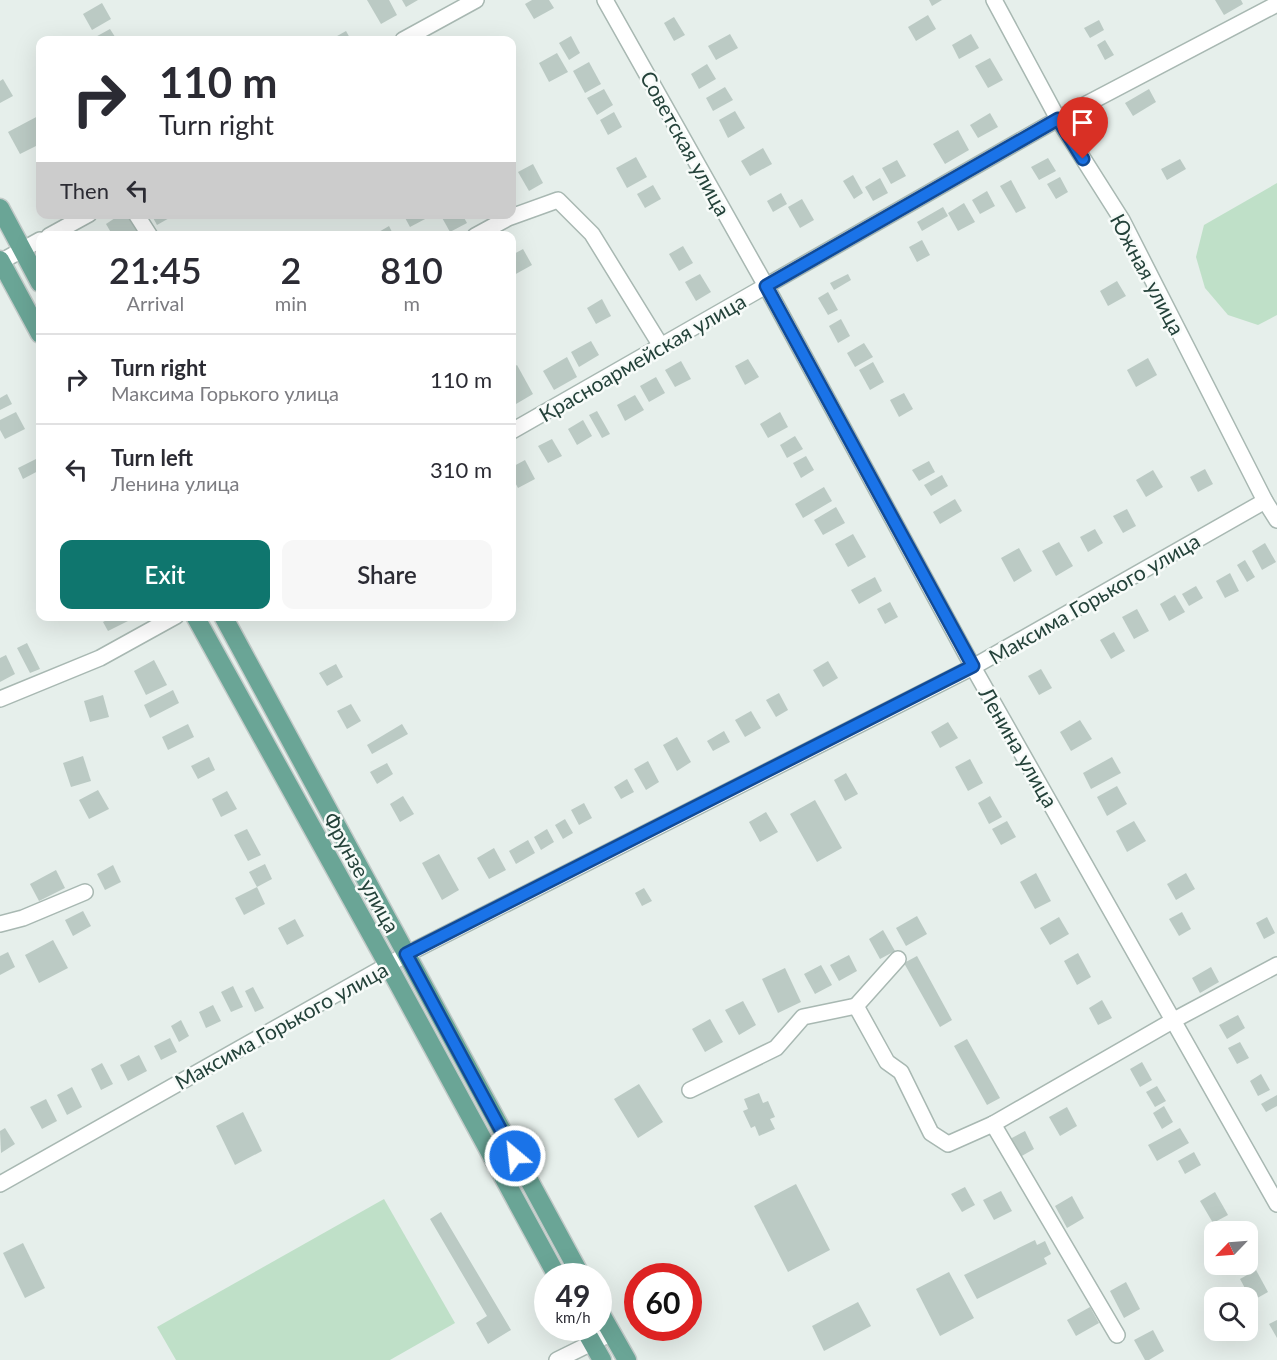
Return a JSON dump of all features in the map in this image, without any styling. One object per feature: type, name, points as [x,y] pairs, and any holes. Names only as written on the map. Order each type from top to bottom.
[{"type":"main road","points":[[0,208],[36,275]]},
{"type":"main road","points":[[0,262],[36,327]]},
{"type":"main road","name":"Фрунзе улица","points":[[198,621],[550,1263]]},
{"type":"main road","name":"Фрунзе улица","points":[[226,621],[573,1263]]},
{"type":"main road","points":[[612,1333],[627,1360]]},
{"type":"main road","points":[[592,1341],[602,1360]]},
{"type":"street","points":[[410,36],[476,0]]},
{"type":"street","name":"Советская улица","points":[[605,0],[766,286]]},
{"type":"street","name":"Южная улица","points":[[994,0],[1058,119],[1122,220],[1265,501],[1277,520]]},
{"type":"street","name":"Красноармейская улица","points":[[516,429],[1058,119],[1272,8]]},
{"type":"street","points":[[516,215],[558,200],[592,234],[661,346]]},
{"type":"street","points":[[58,231],[80,219]]},
{"type":"street","points":[[484,231],[506,219]]},
{"type":"street","points":[[0,262],[36,242]]},
{"type":"street","name":"Ленина улица","points":[[766,286],[973,666],[1277,1204]]},
{"type":"street","name":"Максима Горького улица","points":[[0,1184],[406,954],[973,666],[1265,501]]},
{"type":"street","points":[[0,699],[100,658],[167,621]]},
{"type":"street","points":[[0,924],[23,918],[85,892]]},
{"type":"street","points":[[690,1090],[776,1048],[803,1017],[856,1006],[897,959]]},
{"type":"street","points":[[856,1006],[887,1062],[901,1072],[931,1133],[948,1144],[993,1124],[1174,1020],[1277,965]]},
{"type":"street","points":[[993,1124],[1118,1335]]},
{"type":"street","points":[[557,1360],[581,1341]]},
{"type":"green space","points":[[1277,183],[1277,315],[1258,325],[1228,315],[1205,288],[1196,257],[1204,225]]},
{"type":"green space","points":[[384,1199],[455,1323],[390,1360],[176,1360],[157,1327]]},
{"type":"building","points":[[367,0],[389,0],[397,15],[381,24]]},
{"type":"building","points":[[402,0],[418,0],[406,7]]},
{"type":"building","points":[[532,0],[549,0],[554,8],[534,19],[525,4]]},
{"type":"building","points":[[929,0],[942,0],[932,6]]},
{"type":"building","points":[[1215,0],[1241,0],[1243,4],[1224,15]]},
{"type":"building","points":[[102,3],[111,19],[92,30],[83,14]]},
{"type":"building","points":[[928,15],[936,29],[916,41],[908,27]]},
{"type":"building","points":[[674,17],[685,35],[674,41],[664,23]]},
{"type":"building","points":[[1099,20],[1104,30],[1090,38],[1084,28]]},
{"type":"building","points":[[110,29],[114,36],[97,36]]},
{"type":"building","points":[[346,31],[349,36],[337,36]]},
{"type":"building","points":[[730,34],[738,48],[716,60],[708,46]]},
{"type":"building","points":[[971,34],[979,48],[959,59],[952,45]]},
{"type":"building","points":[[571,36],[580,53],[569,60],[559,43]]},
{"type":"building","points":[[1105,40],[1114,55],[1105,60],[1097,45]]},
{"type":"building","points":[[557,53],[568,72],[549,82],[539,63]]},
{"type":"building","points":[[990,58],[1003,80],[988,88],[975,66]]},
{"type":"building","points":[[589,62],[601,84],[585,93],[573,71]]},
{"type":"building","points":[[707,64],[716,79],[699,89],[691,74]]},
{"type":"building","points":[[3,79],[13,96],[0,103],[0,81]]},
{"type":"building","points":[[725,87],[733,100],[713,111],[706,98]]},
{"type":"building","points":[[604,89],[613,105],[597,115],[587,98]]},
{"type":"building","points":[[1149,89],[1156,102],[1133,116],[1125,103]]},
{"type":"building","points":[[735,111],[745,128],[728,138],[719,120]]},
{"type":"building","points":[[614,112],[622,127],[608,135],[600,120]]},
{"type":"building","points":[[990,113],[998,127],[978,138],[970,125]]},
{"type":"building","points":[[36,117],[36,146],[20,154],[8,132]]},
{"type":"building","points":[[958,130],[969,150],[945,164],[933,144]]},
{"type":"building","points":[[763,148],[772,164],[750,176],[741,161]]},
{"type":"building","points":[[636,157],[647,177],[627,188],[616,168]]},
{"type":"building","points":[[1048,158],[1056,171],[1039,180],[1031,167]]},
{"type":"building","points":[[1180,159],[1186,169],[1167,180],[1161,169]]},
{"type":"building","points":[[897,160],[906,176],[891,184],[882,168]]},
{"type":"building","points":[[533,164],[543,183],[529,191],[518,172]]},
{"type":"building","points":[[853,175],[863,193],[854,199],[843,181]]},
{"type":"building","points":[[1060,177],[1068,192],[1056,199],[1047,184]]},
{"type":"building","points":[[880,178],[888,193],[873,201],[865,187]]},
{"type":"building","points":[[1011,180],[1026,208],[1016,213],[1000,186]]},
{"type":"building","points":[[653,185],[661,199],[645,208],[637,194]]},
{"type":"building","points":[[987,191],[995,206],[980,214],[972,200]]},
{"type":"building","points":[[781,193],[787,204],[773,212],[767,201]]},
{"type":"building","points":[[802,199],[814,220],[800,228],[788,207]]},
{"type":"building","points":[[964,203],[975,222],[958,231],[948,213]]},
{"type":"building","points":[[943,207],[948,216],[922,231],[917,222]]},
{"type":"building","points":[[114,219],[134,219],[141,231],[110,231],[106,224]]},
{"type":"building","points":[[154,219],[168,219],[157,225]]},
{"type":"building","points":[[406,219],[425,219],[410,227]]},
{"type":"building","points":[[443,219],[465,219],[467,223],[449,231]]},
{"type":"building","points":[[389,226],[392,231],[380,231]]},
{"type":"building","points":[[922,240],[930,255],[917,262],[909,247]]},
{"type":"building","points":[[683,246],[693,263],[679,271],[669,254]]},
{"type":"building","points":[[523,249],[532,265],[516,274],[516,253]]},
{"type":"building","points":[[700,274],[711,292],[696,301],[685,282]]},
{"type":"building","points":[[848,274],[851,280],[834,290],[830,283]]},
{"type":"building","points":[[1117,281],[1126,296],[1108,306],[1100,291]]},
{"type":"building","points":[[828,292],[838,310],[828,315],[818,298]]},
{"type":"building","points":[[602,299],[611,316],[596,324],[587,308]]},
{"type":"building","points":[[841,319],[850,336],[838,343],[829,326]]},
{"type":"building","points":[[591,341],[599,355],[579,367],[571,352]]},
{"type":"building","points":[[864,343],[873,357],[855,367],[847,353]]},
{"type":"building","points":[[567,357],[577,377],[554,390],[543,371]]},
{"type":"building","points":[[1148,358],[1157,375],[1136,387],[1127,370]]},
{"type":"building","points":[[748,359],[759,377],[745,385],[735,366]]},
{"type":"building","points":[[681,361],[691,379],[675,387],[665,370]]},
{"type":"building","points":[[873,362],[884,382],[870,390],[859,370]]},
{"type":"building","points":[[516,366],[533,394],[516,404]]},
{"type":"building","points":[[656,377],[665,393],[649,402],[640,386]]},
{"type":"building","points":[[904,393],[913,409],[899,417],[890,400]]},
{"type":"building","points":[[7,394],[12,404],[0,410],[0,398]]},
{"type":"building","points":[[635,395],[644,410],[625,421],[617,405]]},
{"type":"building","points":[[597,411],[610,434],[602,438],[589,415]]},
{"type":"building","points":[[16,412],[25,429],[5,439],[0,430],[0,420]]},
{"type":"building","points":[[780,412],[788,427],[768,438],[760,424]]},
{"type":"building","points":[[583,420],[592,436],[577,445],[568,429]]},
{"type":"building","points":[[795,436],[803,449],[787,458],[780,445]]},
{"type":"building","points":[[552,439],[562,456],[548,463],[538,446]]},
{"type":"building","points":[[806,456],[814,470],[801,478],[793,463]]},
{"type":"building","points":[[36,459],[36,472],[23,479],[18,468]]},
{"type":"building","points":[[525,460],[535,479],[518,488],[516,465]]},
{"type":"building","points":[[929,461],[935,472],[919,481],[912,470]]},
{"type":"building","points":[[1205,469],[1213,484],[1198,492],[1190,477]]},
{"type":"building","points":[[1153,470],[1163,487],[1146,497],[1136,480]]},
{"type":"building","points":[[942,475],[948,486],[931,496],[924,485]]},
{"type":"building","points":[[824,487],[832,501],[803,518],[795,504]]},
{"type":"building","points":[[955,499],[962,511],[940,524],[933,512]]},
{"type":"building","points":[[836,507],[845,523],[823,535],[814,520]]},
{"type":"building","points":[[1127,509],[1136,526],[1123,533],[1113,516]]},
{"type":"building","points":[[1095,529],[1103,543],[1088,552],[1080,537]]},
{"type":"building","points":[[853,534],[866,557],[848,567],[835,544]]},
{"type":"building","points":[[1059,542],[1073,566],[1056,576],[1042,551]]},
{"type":"building","points":[[1265,543],[1276,562],[1262,570],[1252,551]]},
{"type":"building","points":[[1019,548],[1032,571],[1014,582],[1001,558]]},
{"type":"building","points":[[1245,560],[1255,577],[1247,582],[1237,565]]},
{"type":"building","points":[[1230,573],[1239,591],[1225,598],[1216,581]]},
{"type":"building","points":[[875,577],[882,591],[859,604],[851,590]]},
{"type":"building","points":[[1196,586],[1203,598],[1189,606],[1182,594]]},
{"type":"building","points":[[1175,595],[1185,612],[1169,621],[1160,604]]},
{"type":"building","points":[[890,602],[898,617],[885,624],[877,609]]},
{"type":"building","points":[[1137,609],[1149,631],[1134,639],[1122,617]]},
{"type":"building","points":[[105,621],[128,621],[108,631],[103,622]]},
{"type":"building","points":[[1114,632],[1125,651],[1111,659],[1100,640]]},
{"type":"building","points":[[27,643],[40,669],[30,673],[17,648]]},
{"type":"building","points":[[6,655],[15,674],[0,682],[0,658]]},
{"type":"building","points":[[154,660],[167,685],[146,695],[134,671]]},
{"type":"building","points":[[828,661],[838,678],[823,687],[813,670]]},
{"type":"building","points":[[336,664],[343,677],[327,686],[319,673]]},
{"type":"building","points":[[1041,669],[1052,688],[1039,695],[1028,676]]},
{"type":"building","points":[[173,690],[179,703],[150,718],[144,705]]},
{"type":"building","points":[[779,693],[788,710],[776,717],[766,700]]},
{"type":"building","points":[[103,695],[109,717],[90,722],[84,701]]},
{"type":"building","points":[[351,704],[361,721],[347,729],[337,711]]},
{"type":"building","points":[[751,711],[761,728],[745,737],[735,720]]},
{"type":"building","points":[[1080,720],[1092,739],[1071,751],[1060,732]]},
{"type":"building","points":[[948,722],[958,738],[940,748],[931,732]]},
{"type":"building","points":[[188,724],[194,737],[168,750],[162,737]]},
{"type":"building","points":[[402,724],[408,734],[372,754],[367,745]]},
{"type":"building","points":[[724,731],[730,742],[713,751],[707,741]]},
{"type":"building","points":[[677,737],[691,762],[677,771],[663,745]]},
{"type":"building","points":[[83,756],[91,781],[71,787],[63,763]]},
{"type":"building","points":[[209,757],[215,770],[198,779],[191,766]]},
{"type":"building","points":[[1112,757],[1121,773],[1091,789],[1083,773]]},
{"type":"building","points":[[970,759],[983,783],[968,791],[955,767]]},
{"type":"building","points":[[648,761],[659,782],[646,790],[634,769]]},
{"type":"building","points":[[387,763],[393,774],[377,784],[370,772]]},
{"type":"building","points":[[846,773],[858,794],[845,801],[834,780]]},
{"type":"building","points":[[627,779],[634,792],[621,799],[614,787]]},
{"type":"building","points":[[1117,786],[1127,804],[1107,816],[1097,797]]},
{"type":"building","points":[[98,790],[109,809],[89,819],[79,800]]},
{"type":"building","points":[[227,791],[237,809],[221,817],[212,799]]},
{"type":"building","points":[[403,796],[414,814],[400,822],[390,804]]},
{"type":"building","points":[[990,796],[1002,817],[989,824],[978,803]]},
{"type":"building","points":[[815,800],[842,848],[817,862],[790,814]]},
{"type":"building","points":[[584,803],[592,818],[579,825],[571,810]]},
{"type":"building","points":[[766,812],[778,832],[760,842],[749,822]]},
{"type":"building","points":[[565,819],[573,833],[563,839],[555,825]]},
{"type":"building","points":[[1007,821],[1016,837],[1001,845],[992,829]]},
{"type":"building","points":[[1134,821],[1146,841],[1127,852],[1116,831]]},
{"type":"building","points":[[247,829],[261,855],[248,861],[234,835]]},
{"type":"building","points":[[547,829],[554,842],[541,850],[534,837]]},
{"type":"building","points":[[528,840],[535,853],[516,864],[509,851]]},
{"type":"building","points":[[494,848],[506,870],[489,879],[477,858]]},
{"type":"building","points":[[439,854],[459,890],[442,900],[422,863]]},
{"type":"building","points":[[265,864],[272,879],[257,887],[249,872]]},
{"type":"building","points":[[113,865],[121,882],[105,890],[97,874]]},
{"type":"building","points":[[56,870],[65,888],[39,901],[30,884]]},
{"type":"building","points":[[1036,873],[1051,901],[1035,909],[1020,882]]},
{"type":"building","points":[[1186,873],[1195,889],[1176,900],[1167,884]]},
{"type":"building","points":[[257,887],[265,904],[244,915],[235,898]]},
{"type":"building","points":[[644,888],[652,901],[642,906],[635,893]]},
{"type":"building","points":[[83,911],[91,926],[73,936],[65,920]]},
{"type":"building","points":[[1182,912],[1191,929],[1179,936],[1169,919]]},
{"type":"building","points":[[917,916],[927,934],[906,946],[896,928]]},
{"type":"building","points":[[1059,917],[1069,934],[1050,945],[1040,928]]},
{"type":"building","points":[[1267,917],[1275,933],[1264,939],[1256,923]]},
{"type":"building","points":[[295,919],[304,936],[287,945],[278,928]]},
{"type":"building","points":[[883,930],[895,951],[880,959],[869,939]]},
{"type":"building","points":[[53,940],[68,968],[39,983],[25,955]]},
{"type":"building","points":[[8,952],[15,967],[0,975],[0,956]]},
{"type":"building","points":[[1078,953],[1091,977],[1077,985],[1064,961]]},
{"type":"building","points":[[849,955],[857,971],[839,981],[830,965]]},
{"type":"building","points":[[917,956],[952,1020],[940,1027],[904,963]]},
{"type":"building","points":[[821,965],[832,985],[815,994],[804,974]]},
{"type":"building","points":[[1211,967],[1219,982],[1200,993],[1192,978]]},
{"type":"building","points":[[785,968],[801,1002],[778,1013],[762,979]]},
{"type":"building","points":[[233,986],[243,1007],[231,1012],[221,992]]},
{"type":"building","points":[[253,987],[264,1008],[255,1012],[245,991]]},
{"type":"building","points":[[1102,1000],[1112,1018],[1098,1025],[1089,1008]]},
{"type":"building","points":[[743,1001],[756,1025],[739,1035],[725,1010]]},
{"type":"building","points":[[213,1005],[221,1021],[206,1028],[199,1012]]},
{"type":"building","points":[[1238,1015],[1245,1028],[1227,1039],[1219,1025]]},
{"type":"building","points":[[710,1019],[723,1042],[705,1052],[692,1029]]},
{"type":"building","points":[[181,1020],[189,1036],[179,1042],[171,1026]]},
{"type":"building","points":[[170,1038],[177,1052],[161,1060],[154,1046]]},
{"type":"building","points":[[967,1039],[1000,1098],[987,1105],[954,1046]]},
{"type":"building","points":[[1240,1042],[1249,1058],[1237,1064],[1228,1048]]},
{"type":"building","points":[[139,1055],[147,1071],[128,1081],[120,1065]]},
{"type":"building","points":[[1142,1062],[1152,1080],[1140,1087],[1130,1069]]},
{"type":"building","points":[[102,1063],[113,1084],[101,1090],[91,1069]]},
{"type":"building","points":[[1261,1074],[1270,1090],[1258,1096],[1250,1081]]},
{"type":"building","points":[[639,1084],[663,1122],[638,1138],[614,1099]]},
{"type":"building","points":[[1157,1086],[1166,1101],[1155,1107],[1146,1092]]},
{"type":"building","points":[[72,1087],[82,1107],[67,1115],[57,1095]]},
{"type":"building","points":[[759,1093],[763,1103],[768,1101],[775,1117],[770,1119],[775,1129],[759,1136],[755,1126],[751,1128],[743,1111],[748,1109],[744,1099]]},
{"type":"building","points":[[1277,1095],[1277,1106],[1266,1112],[1261,1104]]},
{"type":"building","points":[[46,1099],[57,1121],[42,1129],[30,1107]]},
{"type":"building","points":[[1164,1106],[1173,1122],[1162,1129],[1153,1113]]},
{"type":"building","points":[[1067,1107],[1077,1126],[1060,1136],[1049,1117]]},
{"type":"building","points":[[243,1112],[262,1151],[235,1165],[216,1126]]},
{"type":"building","points":[[5,1128],[15,1144],[1,1153],[0,1131]]},
{"type":"building","points":[[1180,1128],[1189,1143],[1157,1161],[1148,1145]]},
{"type":"building","points":[[1025,1131],[1034,1149],[1020,1157],[1010,1139]]},
{"type":"building","points":[[1194,1152],[1201,1165],[1185,1174],[1178,1161]]},
{"type":"building","points":[[796,1184],[830,1250],[788,1272],[754,1206]]},
{"type":"building","points":[[965,1187],[975,1205],[962,1212],[951,1194]]},
{"type":"building","points":[[1001,1191],[1012,1211],[994,1220],[983,1200]]},
{"type":"building","points":[[1215,1192],[1228,1215],[1212,1221],[1200,1201]]},
{"type":"building","points":[[1072,1196],[1084,1218],[1067,1228],[1055,1206]]},
{"type":"building","points":[[441,1212],[511,1330],[488,1344],[476,1323],[487,1316],[430,1219]]},
{"type":"building","points":[[1035,1240],[1037,1245],[1045,1241],[1051,1254],[1044,1258],[1047,1264],[977,1299],[964,1275]]},
{"type":"building","points":[[23,1243],[45,1288],[25,1298],[3,1253]]},
{"type":"building","points":[[949,1272],[974,1318],[940,1336],[916,1289]]},
{"type":"building","points":[[1258,1274],[1268,1292],[1258,1298],[1258,1287],[1244,1287],[1240,1279],[1247,1275]]},
{"type":"building","points":[[1126,1282],[1140,1309],[1124,1318],[1110,1291]]},
{"type":"building","points":[[858,1302],[871,1326],[824,1351],[812,1326]]},
{"type":"building","points":[[1090,1307],[1099,1323],[1076,1336],[1067,1320]]},
{"type":"building","points":[[1277,1320],[1277,1338],[1269,1324]]},
{"type":"building","points":[[1153,1330],[1164,1351],[1145,1360],[1134,1340]]},
{"type":"route","points":[[515,1156],[406,954],[973,666],[766,286],[1058,119],[1083,159]]}]
